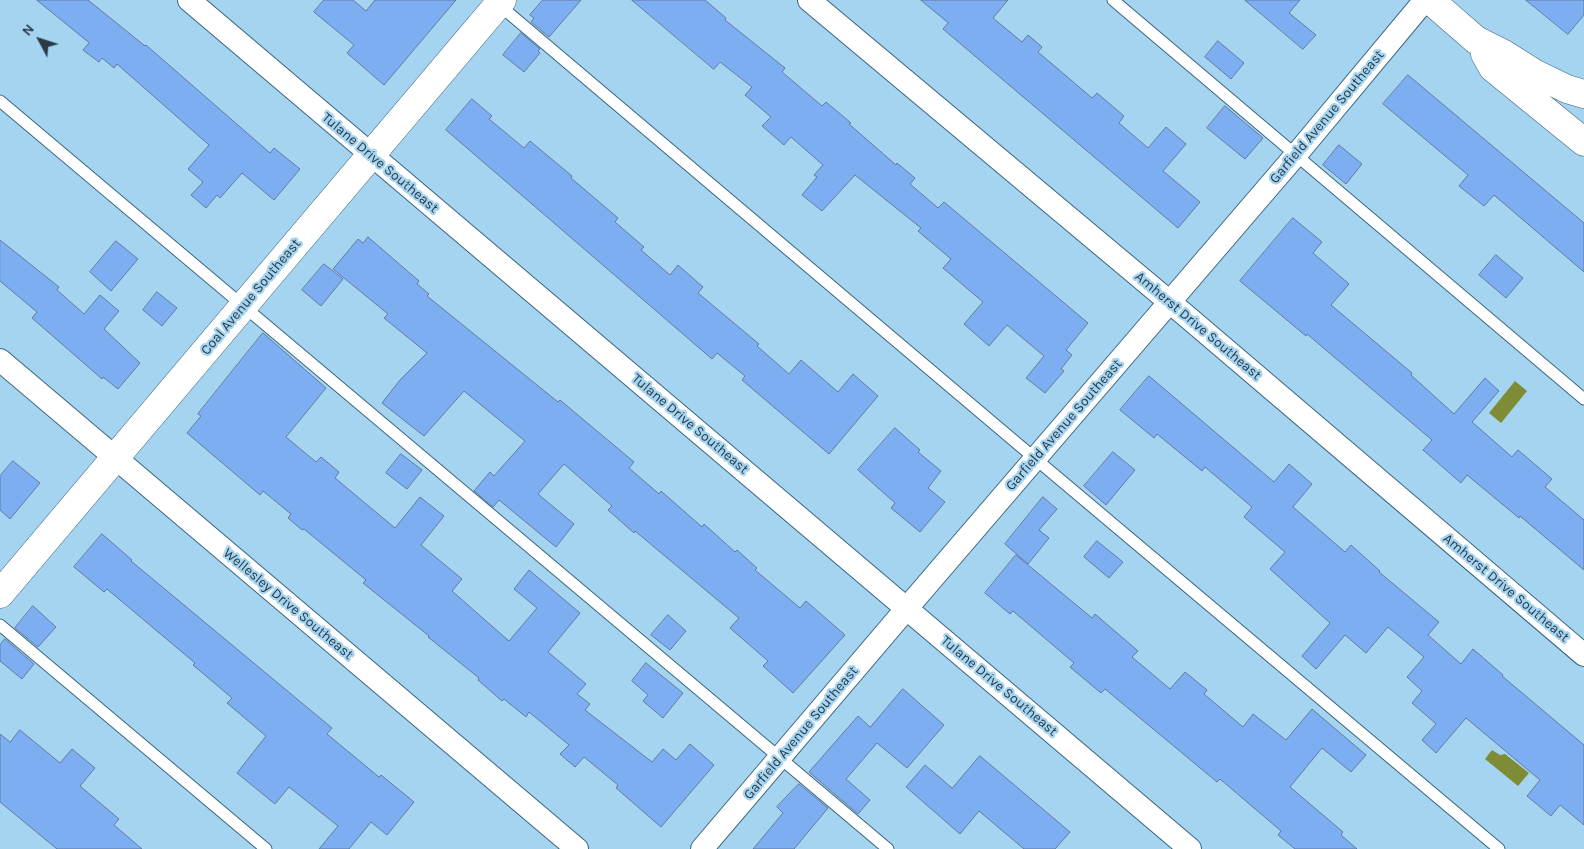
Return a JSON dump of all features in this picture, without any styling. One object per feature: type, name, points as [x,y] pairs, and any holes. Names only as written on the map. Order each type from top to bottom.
[{"type":"main road","points":[[1430,0],[1476,40],[1504,54],[1534,74],[1567,89],[1584,94]]},
{"type":"main road","name":"Coal Avenue Southeast","points":[[0,594],[371,156],[498,2]]},
{"type":"main road","points":[[1476,40],[1493,68],[1584,142]]},
{"type":"main road","points":[[1544,108],[1584,125]]},
{"type":"street","name":"Tulane Drive Southeast","points":[[189,0],[1190,849]]},
{"type":"street","name":"Amherst Drive Southeast","points":[[809,0],[1169,302],[1584,655]]},
{"type":"street","name":"Garfield Avenue Southeast","points":[[702,849],[1295,156],[1425,0]]},
{"type":"street","name":"Wellesley Drive Southeast","points":[[0,360],[576,849]]},
{"type":"lane","points":[[1113,0],[1584,399]]},
{"type":"lane","points":[[498,2],[1035,459],[1499,849]]},
{"type":"lane","points":[[0,102],[888,849]]},
{"type":"lane","points":[[0,625],[266,849]]},
{"type":"shaded area","points":[[1515,381],[1527,391],[1501,423],[1489,413]]},
{"type":"shaded area","points":[[1492,750],[1500,755],[1505,754],[1529,773],[1518,786],[1485,759]]},
{"type":"building","points":[[37,0],[88,0],[146,45],[270,153],[274,148],[300,169],[274,200],[242,173],[220,198],[217,195],[206,208],[191,195],[203,182],[188,169],[209,145],[117,64],[114,68],[102,58],[99,62],[83,50],[89,43]]},
{"type":"building","points":[[324,0],[353,0],[366,11],[375,0],[456,0],[384,85],[347,53],[354,45],[314,12]]},
{"type":"building","points":[[543,0],[581,0],[549,37],[531,22],[534,18],[530,15]]},
{"type":"building","points":[[632,0],[705,0],[726,18],[725,20],[785,68],[782,72],[822,106],[826,102],[896,165],[897,163],[915,178],[910,184],[938,208],[944,202],[1088,323],[1066,350],[1072,355],[1061,369],[1064,371],[1045,393],[1026,378],[1044,356],[1007,325],[989,346],[964,324],[983,302],[943,268],[951,259],[918,231],[921,228],[855,175],[822,211],[802,195],[817,177],[814,175],[823,165],[791,137],[784,145],[762,126],[771,117],[745,95],[752,87],[720,62],[714,69]]},
{"type":"building","points":[[921,0],[1008,0],[993,18],[1022,42],[1028,35],[1042,47],[1038,52],[1092,98],[1097,93],[1124,116],[1119,123],[1148,148],[1166,127],[1186,144],[1163,171],[1200,202],[1178,228],[943,29],[948,23]]},
{"type":"building","points":[[1245,0],[1300,0],[1289,13],[1316,35],[1303,49]]},
{"type":"building","points":[[1526,0],[1584,0],[1584,15],[1568,34]]},
{"type":"building","points":[[521,33],[540,49],[538,51],[540,53],[524,72],[503,55]]},
{"type":"building","points":[[1218,41],[1244,63],[1231,79],[1205,57]]},
{"type":"building","points":[[1408,75],[1584,223],[1584,272],[1494,195],[1484,206],[1459,186],[1468,175],[1383,104]]},
{"type":"building","points":[[472,99],[492,116],[489,119],[524,148],[530,141],[572,176],[571,178],[618,218],[615,222],[644,247],[641,250],[670,275],[678,265],[703,287],[698,293],[759,344],[757,346],[789,374],[801,360],[838,392],[853,374],[878,396],[829,454],[742,380],[745,376],[717,353],[712,359],[446,130]]},
{"type":"building","points":[[1225,106],[1263,138],[1245,159],[1207,128]]},
{"type":"building","points":[[1339,145],[1362,164],[1346,184],[1323,165]]},
{"type":"building","points":[[1293,218],[1322,242],[1313,253],[1349,284],[1331,305],[1412,373],[1411,375],[1454,414],[1485,378],[1499,391],[1472,422],[1512,457],[1518,450],[1552,479],[1545,487],[1584,520],[1584,570],[1520,516],[1519,518],[1467,475],[1461,483],[1423,450],[1432,440],[1307,334],[1306,336],[1240,281]]},
{"type":"building","points":[[368,237],[419,281],[417,284],[429,294],[427,296],[558,402],[560,400],[634,462],[629,468],[659,494],[661,491],[702,527],[704,524],[735,552],[737,550],[757,568],[755,570],[800,608],[806,601],[845,635],[793,693],[763,666],[768,661],[730,628],[739,618],[635,531],[634,533],[608,510],[612,506],[564,464],[538,494],[574,524],[556,547],[499,500],[493,507],[474,491],[490,472],[494,476],[525,441],[464,391],[424,436],[382,403],[400,380],[427,353],[384,318],[388,314],[333,269],[358,239],[363,243]]},
{"type":"building","points":[[0,240],[59,287],[57,290],[84,314],[100,295],[119,311],[104,329],[140,363],[118,389],[103,377],[102,379],[32,318],[37,312],[0,281]]},
{"type":"building","points":[[116,241],[138,259],[111,291],[90,272]]},
{"type":"building","points":[[1496,255],[1523,278],[1506,298],[1479,275]]},
{"type":"building","points":[[324,264],[343,279],[321,306],[302,290]]},
{"type":"building","points":[[157,292],[177,308],[162,326],[143,310]]},
{"type":"building","points":[[263,333],[326,388],[286,437],[316,462],[321,457],[339,472],[335,478],[395,528],[420,497],[444,516],[421,545],[462,579],[452,591],[509,641],[537,608],[514,589],[529,570],[580,613],[548,652],[586,684],[577,694],[590,704],[585,710],[652,762],[663,749],[676,760],[690,744],[714,765],[661,827],[616,788],[618,785],[584,757],[575,767],[560,754],[569,745],[529,712],[526,717],[504,699],[502,701],[478,680],[479,678],[363,583],[366,580],[288,518],[291,514],[263,491],[260,495],[187,433],[201,416],[198,414]]},
{"type":"building","points":[[1149,376],[1274,482],[1289,464],[1312,484],[1293,507],[1345,552],[1351,545],[1379,572],[1439,622],[1428,635],[1461,664],[1473,649],[1584,745],[1584,825],[1560,805],[1551,816],[1527,796],[1540,780],[1466,718],[1436,753],[1422,740],[1436,724],[1412,703],[1422,691],[1407,677],[1424,657],[1388,627],[1366,653],[1345,635],[1316,669],[1302,656],[1330,623],[1270,569],[1285,552],[1244,517],[1252,507],[1205,467],[1202,471],[1157,434],[1154,438],[1120,410]]},
{"type":"building","points":[[895,428],[920,450],[918,452],[941,471],[928,488],[945,502],[920,532],[891,508],[895,503],[858,470]]},
{"type":"building","points":[[1113,452],[1135,470],[1106,505],[1084,486]]},
{"type":"building","points":[[401,454],[422,470],[407,489],[386,473]]},
{"type":"building","points":[[13,461],[40,483],[10,519],[0,510],[0,476]]},
{"type":"building","points":[[1043,497],[1057,509],[1039,530],[1049,538],[1028,564],[1005,544]]},
{"type":"building","points":[[102,534],[131,561],[332,728],[327,734],[379,777],[381,775],[414,802],[387,835],[371,822],[349,849],[319,849],[338,826],[289,787],[275,804],[237,773],[266,736],[227,703],[232,698],[193,665],[195,663],[107,589],[104,592],[74,567]]},
{"type":"building","points":[[1097,541],[1123,562],[1109,578],[1084,557]]},
{"type":"building","points":[[1016,555],[1092,618],[1095,614],[1138,651],[1132,657],[1170,689],[1185,672],[1207,690],[1204,694],[1243,727],[1253,714],[1286,740],[1312,709],[1366,755],[1351,772],[1322,748],[1290,787],[1343,832],[1341,835],[1357,849],[1295,849],[1278,835],[1281,831],[1220,779],[1217,782],[1105,689],[1101,693],[1070,667],[1074,663],[1013,611],[1010,614],[985,593]]},
{"type":"building","points":[[33,606],[56,627],[38,647],[15,628]]},
{"type":"building","points":[[668,615],[686,631],[670,650],[651,635]]},
{"type":"building","points":[[5,639],[34,664],[22,679],[0,661],[0,645]]},
{"type":"building","points":[[646,663],[683,693],[663,718],[643,701],[648,695],[632,681]]},
{"type":"building","points":[[903,689],[944,725],[907,768],[877,743],[846,779],[870,800],[858,814],[809,772],[858,716],[870,727]]},
{"type":"building","points":[[20,730],[60,763],[72,749],[95,768],[80,786],[119,819],[114,825],[142,849],[57,849],[0,802],[0,734],[10,742]]},
{"type":"building","points":[[980,756],[1070,832],[1055,849],[1024,849],[979,811],[960,834],[906,787],[925,765],[952,788]]},
{"type":"building","points":[[799,784],[828,808],[794,849],[753,849],[783,813],[777,807]]}]
